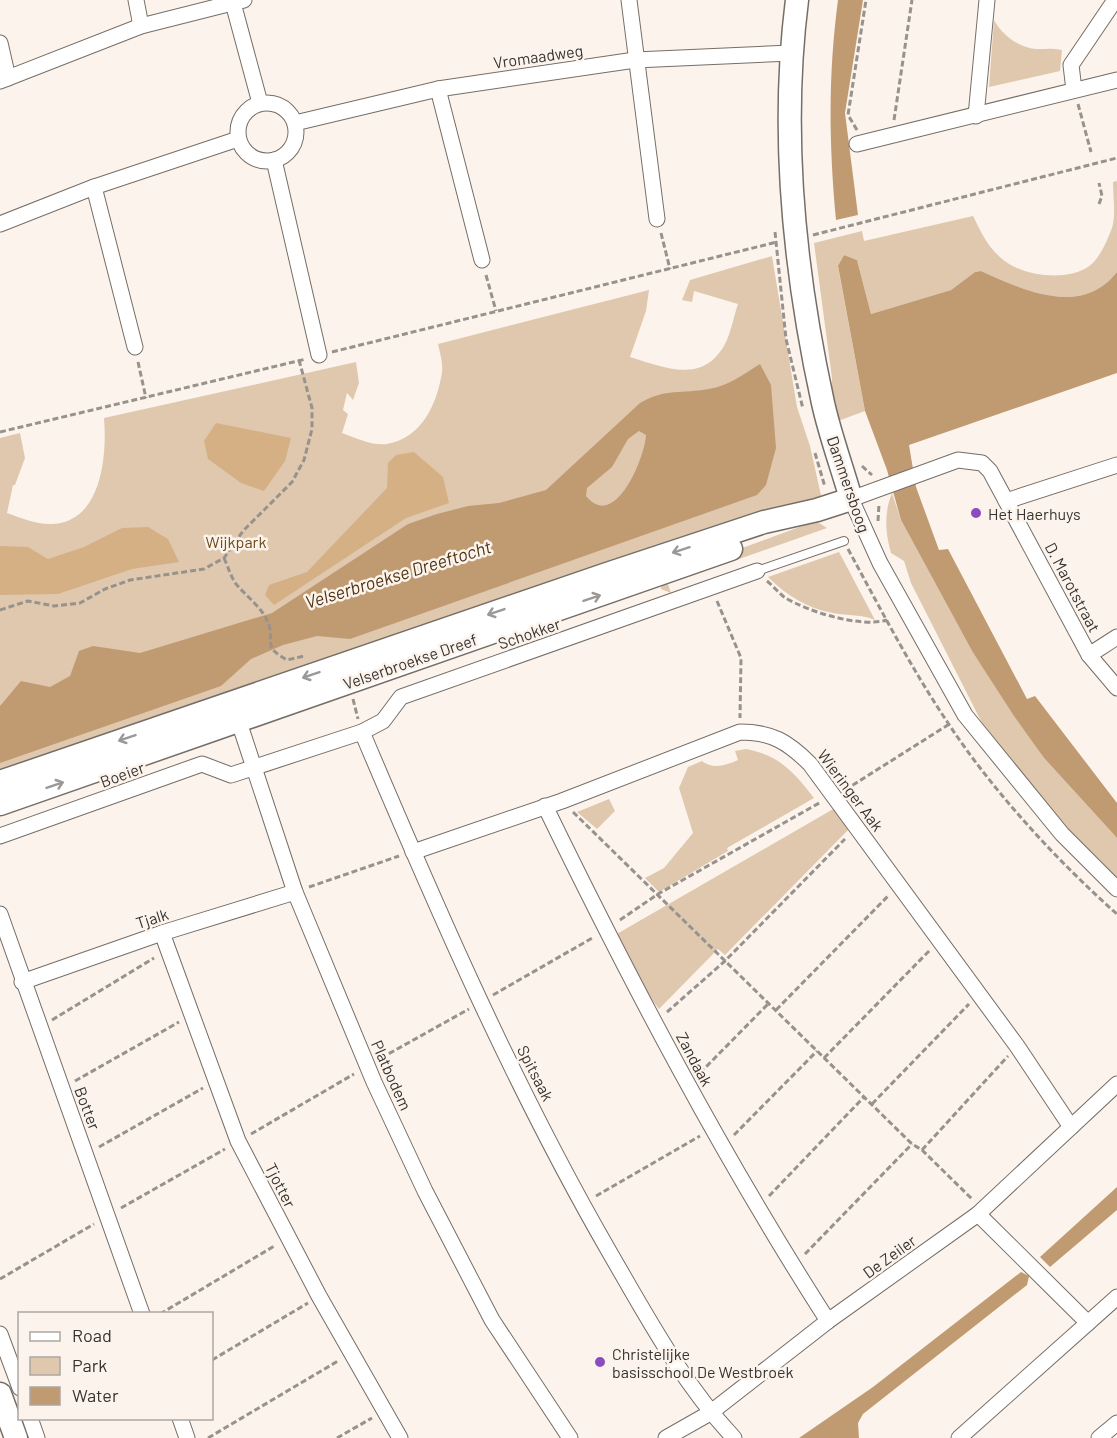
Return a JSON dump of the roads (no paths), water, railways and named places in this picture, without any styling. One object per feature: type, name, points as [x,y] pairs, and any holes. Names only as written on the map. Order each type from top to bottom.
[{"type":"street","points":[[136,0],[141,26]]},
{"type":"street","points":[[629,0],[657,219]]},
{"type":"street","name":"Dammersboog","points":[[797,0],[790,53],[788,138],[797,239],[823,405],[851,499],[879,563],[965,715],[1062,834],[1117,889]]},
{"type":"street","points":[[976,116],[987,0]]},
{"type":"street","points":[[1074,90],[1071,65],[1115,0]]},
{"type":"street","points":[[0,44],[4,79],[141,26],[238,1],[260,103]]},
{"type":"street","name":"Vromaadweg","points":[[295,123],[438,89],[635,60],[790,53]]},
{"type":"street","points":[[857,144],[1117,80]]},
{"type":"street","points":[[438,89],[482,260]]},
{"type":"street","points":[[260,103],[272,103],[283,107],[295,123],[296,136],[292,145],[287,153],[274,160],[267,161],[251,157],[238,139],[237,129],[243,114],[260,103]]},
{"type":"street","points":[[0,224],[94,187],[238,139]]},
{"type":"street","points":[[274,160],[319,355]]},
{"type":"street","points":[[94,187],[135,347]]},
{"type":"street","name":"D. Marotstraat","points":[[851,499],[958,460],[970,459],[982,463],[990,471],[1089,655],[1117,688]]},
{"type":"street","points":[[1006,501],[1117,465]]},
{"type":"street","name":"Velserbroekse Dreef","points":[[0,804],[236,711],[764,522],[817,510],[851,499]]},
{"type":"street","name":"Schokker","points":[[255,767],[362,732],[383,721],[401,697],[757,571]]},
{"type":"street","points":[[1089,655],[1117,637]]},
{"type":"street","name":"Velserbroekse Dreef","points":[[0,782],[236,711]]},
{"type":"street","name":"Platbodem","points":[[236,711],[296,892],[368,1066],[425,1191],[492,1320],[570,1438]]},
{"type":"street","name":"Spitsaak","points":[[362,732],[481,1002],[582,1204],[653,1329],[710,1413],[734,1438]]},
{"type":"street","name":"Wieringer Aak","points":[[413,852],[562,801],[740,732],[757,732],[789,743],[810,764],[899,885],[1017,1046],[1071,1127]]},
{"type":"street","name":"Boeier","points":[[0,836],[202,764],[231,775],[255,767]]},
{"type":"street","name":"Zandaak","points":[[545,806],[605,930],[712,1129],[757,1208],[828,1321]]},
{"type":"street","name":"Tjalk","points":[[22,982],[162,933],[296,892]]},
{"type":"street","name":"Botter","points":[[0,914],[22,982],[141,1312]]},
{"type":"street","name":"Tjotter","points":[[162,933],[194,1014],[238,1141],[319,1296],[400,1438]]},
{"type":"street","name":"De Zeiler","points":[[666,1438],[710,1413],[828,1321],[981,1212],[1117,1084]]},
{"type":"street","points":[[981,1212],[1088,1323]]},
{"type":"street","points":[[959,1438],[1117,1297]]},
{"type":"street","points":[[0,1334],[18,1383]]},
{"type":"street","points":[[0,1394],[16,1438]]},
{"type":"street","points":[[30,1420],[38,1438]]},
{"type":"street","points":[[180,1420],[187,1438]]},
{"type":"street","points":[[1099,1438],[1117,1423]]},
{"type":"lane","name":"Schokker","points":[[757,571],[844,541]]},
{"type":"water","points":[[838,0],[863,0],[845,113],[858,215],[836,220],[831,110],[832,55]]},
{"type":"water","points":[[844,255],[857,260],[871,314],[951,290],[975,272],[981,271],[1033,292],[1069,297],[1086,294],[1103,286],[1117,272],[1117,373],[909,445],[916,487],[939,550],[948,549],[1027,699],[1035,696],[1117,803],[1117,838],[1044,758],[1014,716],[972,651],[901,520],[887,470],[865,411],[838,266]]},
{"type":"water","name":"Velserbroekse Dreeftocht","points":[[760,364],[771,385],[776,448],[766,485],[757,495],[350,639],[317,636],[283,645],[251,659],[221,686],[0,763],[0,706],[21,681],[50,687],[70,676],[79,651],[93,646],[140,653],[272,613],[408,524],[468,506],[499,503],[546,490],[640,403],[649,398],[666,393],[723,385]],"holes":[[[639,431],[646,435],[634,473],[617,498],[607,505],[597,505],[586,496],[587,488],[612,467],[628,439]]]},
{"type":"water","points":[[1117,1187],[1117,1210],[1050,1267],[1040,1257]]},
{"type":"water","points":[[1021,1272],[1029,1276],[1027,1285],[863,1414],[858,1423],[859,1438],[799,1438],[873,1387]]},
{"type":"place","name":"Het Haerhuys","points":[[976,513]]},
{"type":"place","name":"Christelijke basisschool De Westbroek","points":[[600,1362]]},
{"type":"park label","name":"Wijkpark","points":[[236,541]]}]
